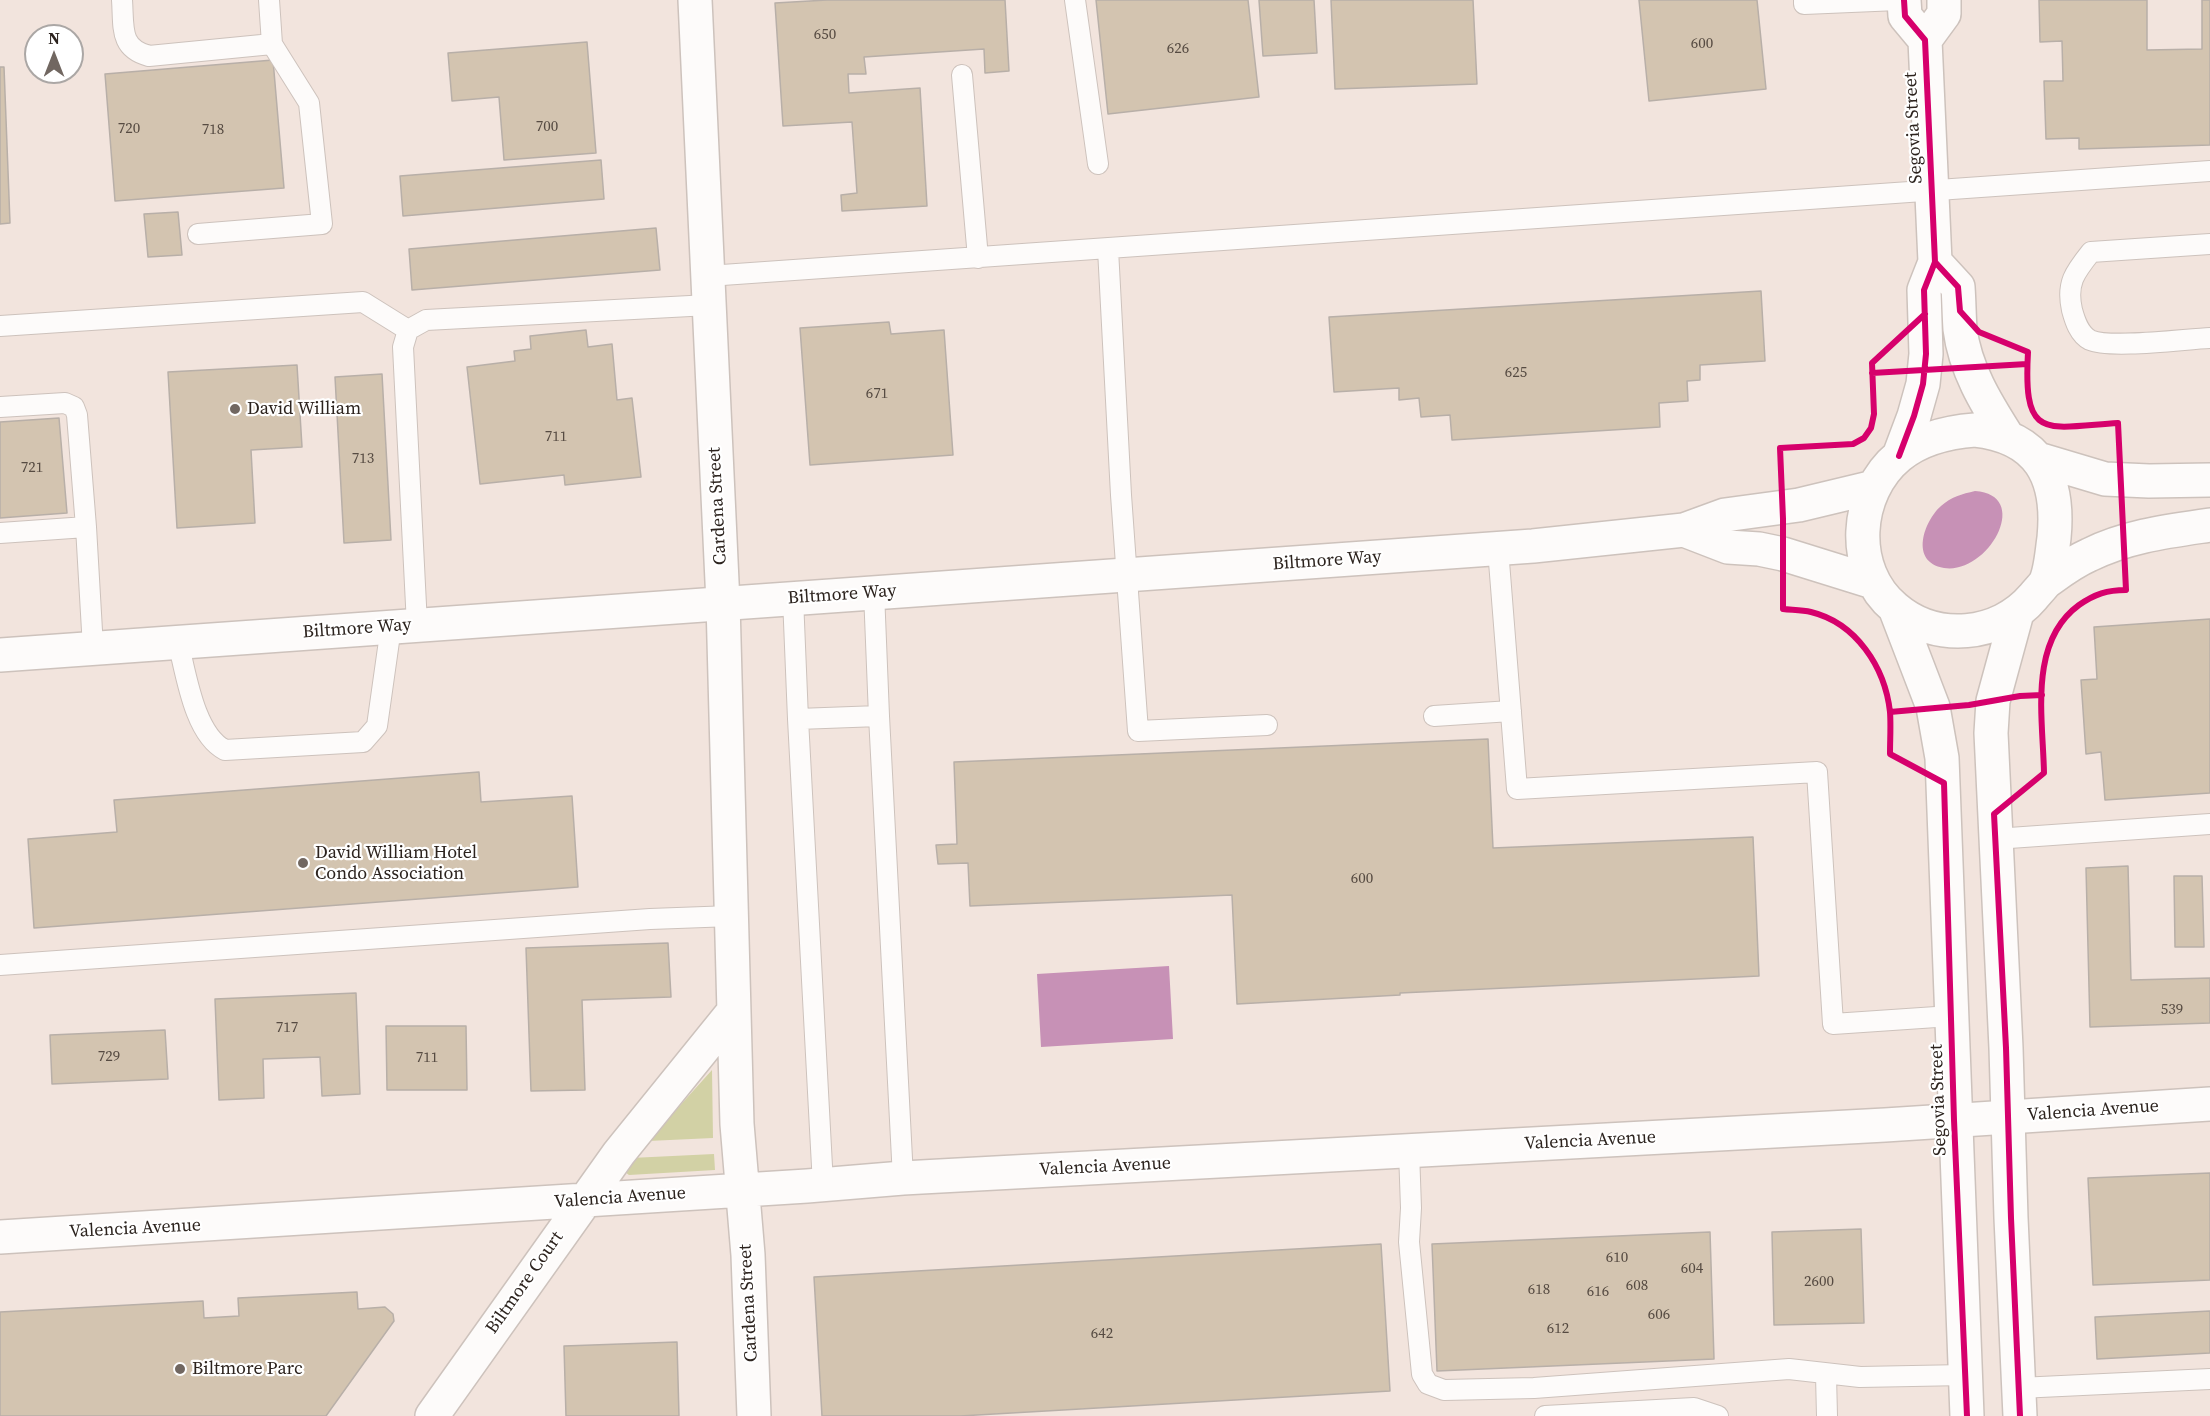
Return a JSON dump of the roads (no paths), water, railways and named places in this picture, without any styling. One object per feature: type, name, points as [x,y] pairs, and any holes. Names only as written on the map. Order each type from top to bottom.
[{"type":"street","name":"Cardena Street","points":[[695,0],[723,603],[737,1124],[748,1256],[754,1416]]},
{"type":"street","points":[[1904,0],[1905,16],[1924,40],[1944,14],[1944,0]]},
{"type":"street","name":"Segovia Street","points":[[1899,456],[1923,384],[1926,354],[1924,290],[1935,262],[1924,40]]},
{"type":"street","points":[[1935,262],[1959,287],[1960,330],[1969,367],[1984,399],[2007,436],[2038,459],[2088,475],[2113,480],[2210,480]]},
{"type":"street","points":[[2007,436],[1975,430],[1955,431],[1920,443],[1899,456],[1874,487],[1866,507],[1863,525],[1864,556],[1873,582],[1895,608],[1917,623],[1948,631],[1980,628],[2000,623],[2017,613],[2046,582],[2075,562],[2106,547],[2143,536],[2210,525]]},
{"type":"street","points":[[2038,459],[2050,480],[2055,506],[2053,548],[2046,582]]},
{"type":"street","name":"Biltmore Way","points":[[0,654],[1498,549],[1684,530],[1725,515],[1799,505],[1874,487]]},
{"type":"street","name":"Biltmore Way","points":[[1684,530],[1728,547],[1759,549],[1783,554],[1873,582]]},
{"type":"street","name":"Segovia Street","points":[[1895,608],[1933,707],[1942,758],[1967,1416]]},
{"type":"street","points":[[2017,613],[1993,701],[1991,733],[2009,1116],[2019,1402]]},
{"type":"street","name":"Biltmore Court","points":[[432,1416],[637,1128],[733,1012]]},
{"type":"street","name":"Valencia Avenue","points":[[0,1237],[903,1178],[2210,1104]]},
{"type":"lane","points":[[122,0],[125,37],[129,47],[149,57],[272,44]]},
{"type":"lane","points":[[198,234],[322,224],[309,103],[272,44],[269,0]]},
{"type":"lane","points":[[1075,0],[1098,164]]},
{"type":"lane","points":[[1804,0],[1804,4],[1898,0]]},
{"type":"lane","points":[[962,75],[978,258]]},
{"type":"lane","points":[[178,642],[195,710],[215,744],[225,750],[363,742],[376,726],[404,626],[403,347],[408,330],[426,321],[709,291],[978,258],[2210,171]]},
{"type":"lane","points":[[2210,244],[2091,252],[2072,276],[2070,300],[2075,325],[2089,340],[2108,344],[2210,338]]},
{"type":"lane","points":[[1108,249],[1138,731],[1267,725]]},
{"type":"lane","points":[[0,326],[363,302],[408,330]]},
{"type":"lane","points":[[0,407],[65,404],[74,407],[77,415],[86,527],[93,648]]},
{"type":"lane","points":[[0,533],[86,527]]},
{"type":"lane","points":[[1498,549],[1517,789],[1817,772],[1833,1024],[1951,1016]]},
{"type":"lane","points":[[874,592],[903,1178]]},
{"type":"lane","points":[[793,598],[823,1185]]},
{"type":"lane","points":[[1434,716],[1511,711]]},
{"type":"lane","points":[[798,719],[879,716]]},
{"type":"lane","points":[[1995,839],[2210,824]]},
{"type":"lane","points":[[0,965],[638,920],[732,916]]},
{"type":"lane","points":[[1409,1151],[1410,1253],[1422,1374],[1428,1384],[1444,1390],[1511,1389],[1779,1370],[1860,1377],[1965,1375]]},
{"type":"lane","points":[[1826,1375],[1827,1416]]},
{"type":"lane","points":[[2019,1402],[2210,1379]]},
{"type":"lane","points":[[1545,1416],[1694,1408],[1718,1416]]},
{"type":"place","name":"David William","points":[[235,409]]},
{"type":"place","name":"David William Hotel Condo Association","points":[[303,863]]},
{"type":"place","name":"Biltmore Parc","points":[[180,1369]]}]
